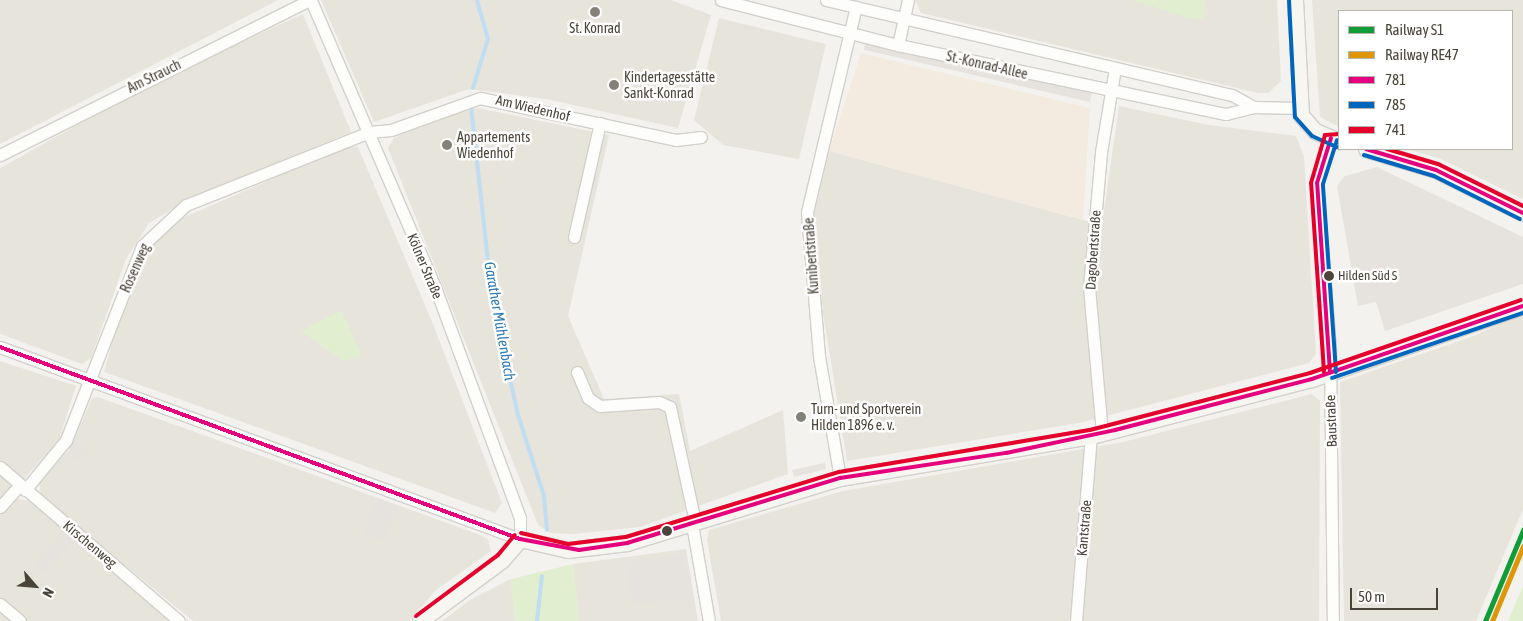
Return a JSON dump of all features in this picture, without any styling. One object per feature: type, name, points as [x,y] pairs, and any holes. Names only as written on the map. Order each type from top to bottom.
[{"type":"street","name":"Kölner Straße","points":[[311,0],[435,286],[520,518],[520,539]]},
{"type":"street","name":"Am Strauch","points":[[0,156],[311,0]]},
{"type":"street","name":"St.-Konrad-Allee","points":[[721,0],[898,45],[1111,93],[1226,114],[1254,107],[1299,108]]},
{"type":"street","name":"St.-Konrad-Allee","points":[[826,0],[1232,96],[1254,107]]},
{"type":"street","points":[[898,45],[908,0]]},
{"type":"street","name":"Baustraße","points":[[1295,0],[1299,108],[1310,128],[1335,140],[1317,183],[1330,372],[1333,621]]},
{"type":"street","name":"Kunibertstraße","points":[[840,478],[820,356],[807,212],[848,32],[856,7]]},
{"type":"street","name":"Dagobertstraße","points":[[1097,434],[1089,287],[1111,93],[1116,68]]},
{"type":"street","name":"Am Wiedenhof","points":[[369,132],[392,130],[480,98],[676,140],[701,137]]},
{"type":"street","points":[[574,237],[600,123]]},
{"type":"street","name":"Rosenweg","points":[[0,507],[23,487],[63,446],[90,382],[139,253],[160,225],[186,205],[369,132]]},
{"type":"street","points":[[1369,150],[1442,173],[1523,213]]},
{"type":"street","points":[[0,347],[90,382],[323,463],[520,539],[555,549],[589,550],[693,523],[840,478],[1097,434],[1330,372],[1523,306]]},
{"type":"street","points":[[577,372],[588,398],[600,406],[659,402],[670,407],[693,523],[709,621]]},
{"type":"street","name":"Kantstraße","points":[[1076,621],[1097,434]]},
{"type":"street","name":"Kirschenweg","points":[[0,467],[175,620]]},
{"type":"street","points":[[420,621],[507,555],[520,539]]},
{"type":"street","points":[[0,604],[20,621]]},
{"type":"shaded area","points":[[0,0],[278,0],[0,144]]},
{"type":"shaded area","points":[[321,0],[671,0],[711,15],[678,128],[546,99],[469,89],[374,122]]},
{"type":"shaded area","points":[[915,0],[1277,0],[1281,81],[1268,93],[1258,93],[921,13]]},
{"type":"shaded area","points":[[1312,0],[1523,0],[1523,199],[1441,159],[1410,150],[1513,150],[1513,10],[1338,10],[1338,126],[1320,117]]},
{"type":"shaded area","points":[[303,14],[351,132],[195,196],[149,223],[126,259],[91,358],[82,364],[0,334],[0,168],[160,79]]},
{"type":"shaded area","points":[[719,18],[826,44],[799,159],[723,145],[694,120]]},
{"type":"shaded area","points":[[866,40],[1092,92],[1090,102],[864,50]]},
{"type":"shaded area","points":[[861,53],[1090,108],[1083,220],[829,151]]},
{"type":"shaded area","points":[[1119,106],[1209,125],[1296,136],[1304,156],[1316,354],[1309,363],[1079,423],[847,461],[823,313],[814,215],[829,151],[1102,225]]},
{"type":"shaded area","points":[[478,108],[609,135],[568,316],[604,399],[679,394],[690,451],[783,410],[788,474],[640,527],[573,534],[551,533],[538,525],[388,148],[394,138],[448,114]]},
{"type":"shaded area","points":[[348,146],[358,147],[433,324],[502,503],[495,513],[104,372],[123,304],[146,250],[166,225]]},
{"type":"shaded area","points":[[1377,167],[1523,237],[1523,284],[1385,331],[1376,302],[1358,306],[1337,186],[1345,176]]},
{"type":"shaded area","points":[[1523,313],[1523,509],[1476,621],[1344,621],[1340,382],[1474,336]]},
{"type":"shaded area","points":[[0,361],[76,386],[59,440],[0,505]]},
{"type":"shaded area","points":[[1312,394],[1320,401],[1319,621],[721,621],[707,540],[709,530],[843,491],[1123,442]]},
{"type":"shaded area","points":[[98,397],[475,533],[488,539],[491,551],[436,590],[409,621],[193,621],[41,496],[39,482],[70,449],[92,398]]},
{"type":"shaded area","points":[[78,441],[84,444],[87,450],[84,456],[78,459],[72,456],[69,450],[72,444]]},
{"type":"shaded area","points":[[825,463],[826,469],[794,477],[792,470]]},
{"type":"shaded area","points":[[377,498],[397,506],[383,541],[363,533]]},
{"type":"shaded area","points":[[12,499],[28,500],[169,621],[0,621],[0,515]]},
{"type":"shaded area","points":[[64,531],[74,540],[44,573],[34,564]]},
{"type":"shaded area","points":[[686,549],[698,621],[579,621],[573,564]]},
{"type":"shaded area","points":[[684,554],[690,598],[632,606],[626,562]]},
{"type":"shaded area","points":[[511,579],[515,621],[442,621],[470,600]]},
{"type":"green space","points":[[1133,0],[1205,0],[1204,18],[1192,19]]},
{"type":"green space","points":[[341,310],[362,355],[344,361],[301,331]]},
{"type":"green space","points":[[573,564],[579,621],[515,621],[511,579]]},
{"type":"green space","points":[[1523,586],[1523,621],[1508,621]]},
{"type":"waterway","name":"Garather Mühlenbach","points":[[473,88],[488,39],[477,0]]},
{"type":"waterway","name":"Garather Mühlenbach","points":[[471,107],[492,297],[518,415],[544,496],[547,530]]},
{"type":"waterway","name":"Garather Mühlenbach","points":[[537,621],[542,576]]},
{"type":"rail line","name":"S1","points":[[1485,621],[1523,530]]},
{"type":"rail line","name":"RE47","points":[[1492,621],[1523,546]]},
{"type":"transit line","name":"785","points":[[1289,0],[1295,117],[1312,136],[1337,147]]},
{"type":"transit line","name":"741","points":[[1324,372],[1311,183],[1325,135],[1338,134]]},
{"type":"transit line","name":"781","points":[[1330,372],[1317,183],[1331,138]]},
{"type":"transit line","name":"785","points":[[1336,372],[1323,184],[1337,140]]},
{"type":"transit line","name":"781","points":[[1369,150],[1436,170],[1523,213]]},
{"type":"transit line","name":"741","points":[[1390,150],[1438,164],[1523,206]]},
{"type":"transit line","name":"785","points":[[1364,155],[1434,176],[1520,219]]},
{"type":"transit line","name":"741","points":[[521,533],[568,544],[626,537],[839,472],[1090,430],[1310,373],[1521,300]]},
{"type":"transit line","name":"781","points":[[0,347],[520,539],[579,550],[627,543],[840,478],[1006,453],[1115,430],[1312,379],[1523,306]]},
{"type":"transit line","name":"785","points":[[1332,378],[1523,313]]},
{"type":"transit line","name":"741","points":[[416,616],[498,555],[515,535]]},
{"type":"place","name":"St. Konrad","points":[[595,12]]},
{"type":"place","name":"Kindertagesstätte Sankt-Konrad","points":[[614,85]]},
{"type":"place","name":"Appartements Wiedenhof","points":[[447,145]]},
{"type":"place","name":"Hilden Süd S","points":[[1329,276]]},
{"type":"place","name":"Turn- und Sportverein Hilden 1896 e. v.","points":[[801,417]]}]
